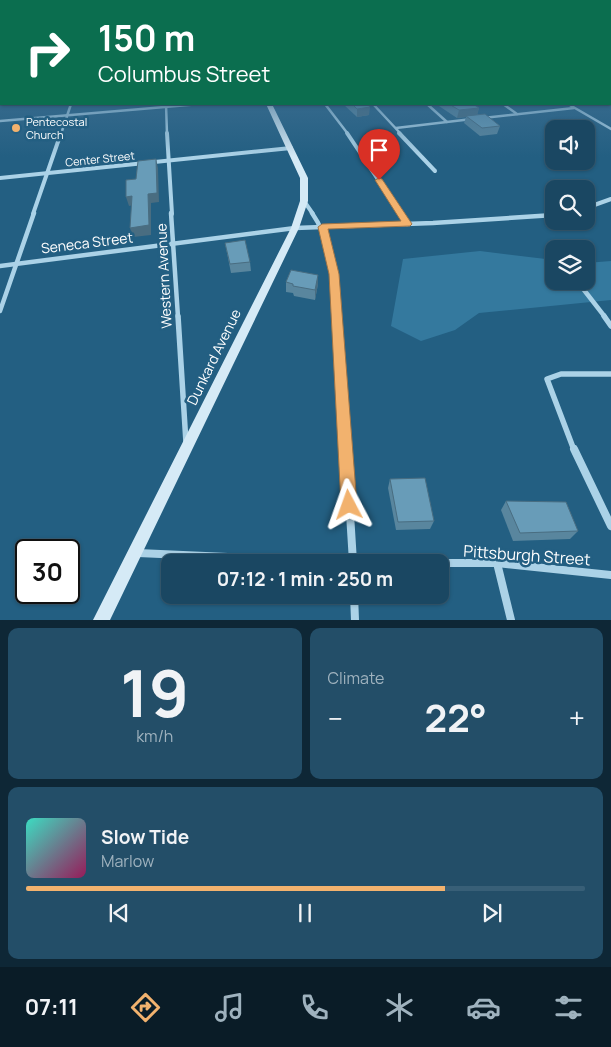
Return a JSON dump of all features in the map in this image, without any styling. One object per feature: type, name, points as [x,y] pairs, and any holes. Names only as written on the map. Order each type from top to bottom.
[{"type":"main road","name":"Dunkard Avenue","points":[[101,620],[295,228],[304,201],[304,178],[270,105]]},
{"type":"street","points":[[0,311],[71,105]]},
{"type":"street","points":[[0,121],[166,105]]},
{"type":"street","name":"Western Avenue","points":[[166,105],[172,244],[186,446]]},
{"type":"street","points":[[326,105],[407,224]]},
{"type":"street","points":[[374,105],[435,171]]},
{"type":"street","points":[[428,105],[447,122]]},
{"type":"street","points":[[504,105],[518,114]]},
{"type":"street","points":[[570,105],[611,129]]},
{"type":"street","points":[[396,128],[574,108]]},
{"type":"street","name":"Center Street","points":[[0,178],[291,148]]},
{"type":"street","points":[[595,204],[611,198]]},
{"type":"street","points":[[304,201],[322,227],[334,274],[352,554]]},
{"type":"street","name":"Seneca Street","points":[[0,266],[295,228],[407,224],[545,216]]},
{"type":"street","points":[[584,290],[611,326]]},
{"type":"street","points":[[611,374],[561,374],[547,379],[570,441],[611,526]]},
{"type":"street","points":[[134,553],[161,554]]},
{"type":"street","name":"Pittsburgh Street","points":[[449,563],[497,563],[611,575]]},
{"type":"street","points":[[497,563],[511,620]]},
{"type":"street","points":[[354,604],[355,620]]},
{"type":"shaded area","points":[[480,251],[545,259],[545,290],[595,290],[595,262],[611,261],[611,300],[479,313],[455,330],[421,341],[391,326],[403,259]]},
{"type":"building","points":[[353,105],[368,105],[370,107],[357,109]]},
{"type":"building","points":[[451,105],[474,105],[479,108],[459,110]]},
{"type":"building","points":[[485,114],[500,126],[482,128],[466,116]]},
{"type":"building","points":[[156,159],[157,193],[148,194],[149,225],[130,228],[132,196],[126,197],[126,180],[136,179],[138,161]]},
{"type":"building","points":[[245,240],[250,262],[230,264],[225,243]]},
{"type":"building","points":[[291,270],[318,275],[315,290],[293,286],[293,284],[286,282]]},
{"type":"building","points":[[425,478],[434,521],[398,522],[390,479]]},
{"type":"building","points":[[506,501],[566,502],[578,531],[520,533]]},
{"type":"place","name":"Pentecostal Church","points":[[16,128]]},
{"type":"route","points":[[349,505],[334,274],[322,227],[407,224],[379,180]]}]
